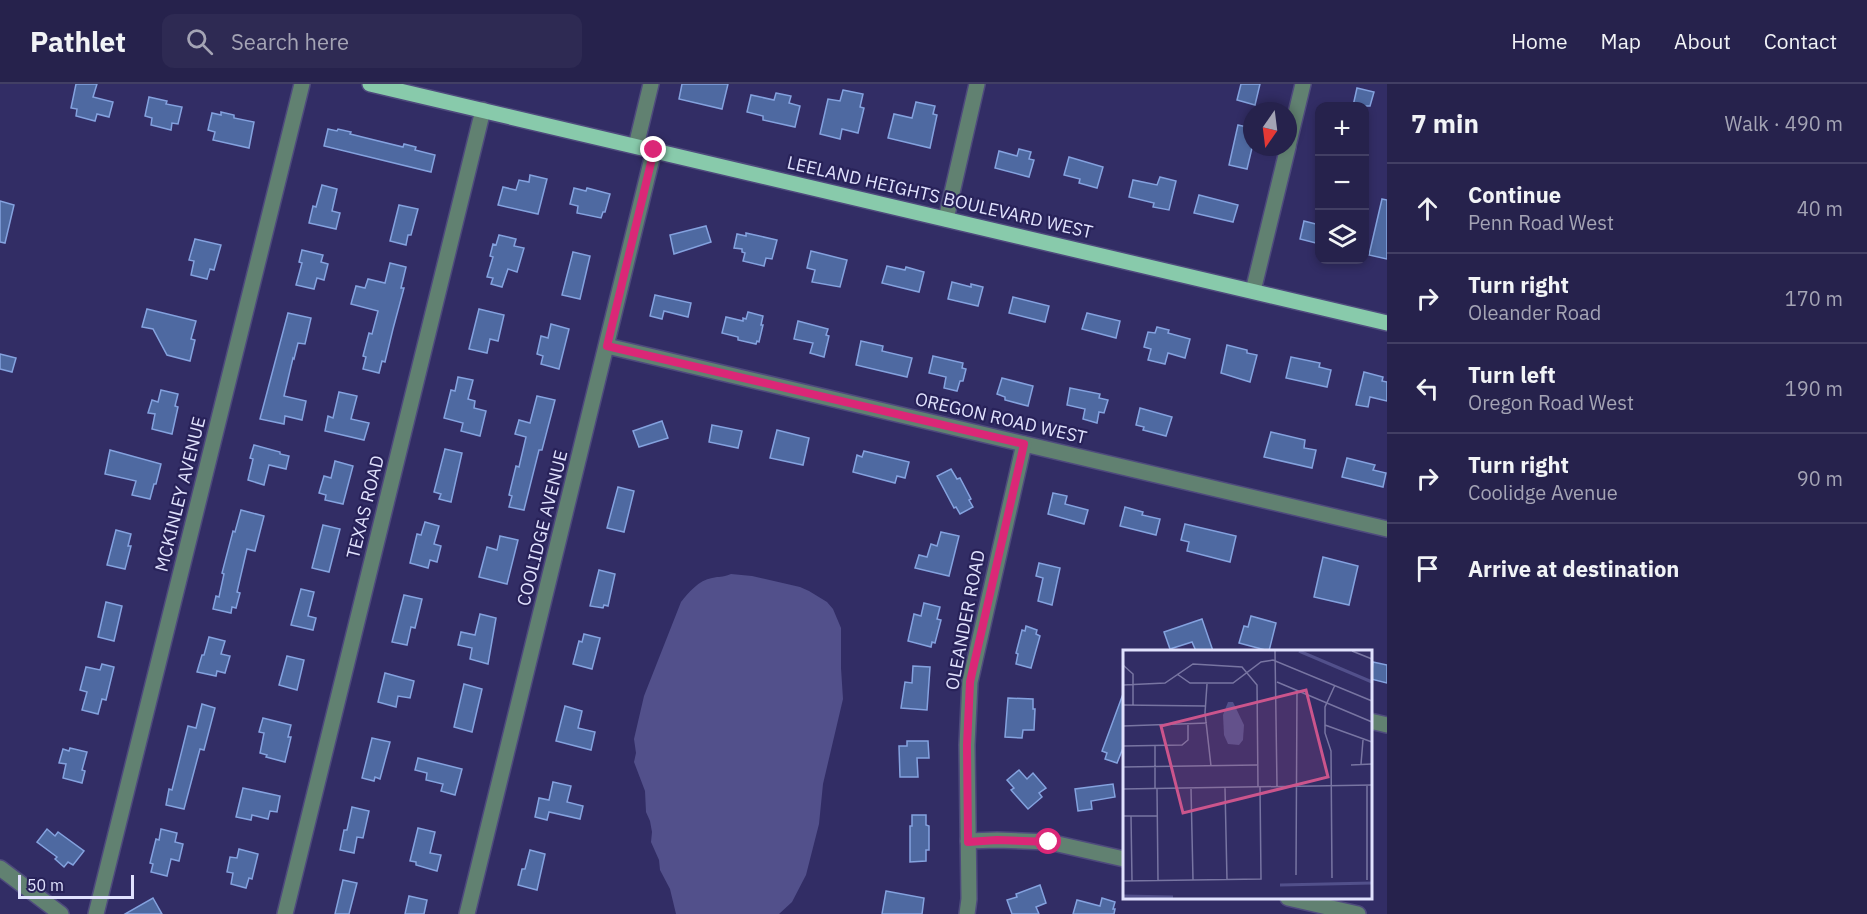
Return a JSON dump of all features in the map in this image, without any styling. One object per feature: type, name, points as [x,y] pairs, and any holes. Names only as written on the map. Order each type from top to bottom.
[{"type":"main road","name":"LEELAND HEIGHTS BOULEVARD WEST","points":[[370,84],[1387,322]]},
{"type":"street","name":"MCKINLEY AVENUE","points":[[96,914],[302,84]]},
{"type":"street","points":[[636,146],[651,84]]},
{"type":"street","points":[[946,219],[977,84]]},
{"type":"street","points":[[1297,109],[1303,84]]},
{"type":"street","name":"TEXAS ROAD","points":[[285,914],[483,110]]},
{"type":"street","name":"COOLIDGE AVENUE","points":[[467,914],[654,150]]},
{"type":"street","points":[[1252,291],[1286,156]]},
{"type":"street","name":"OREGON ROAD WEST","points":[[607,346],[1387,529]]},
{"type":"street","name":"OLEANDER ROAD","points":[[967,914],[967,745],[970,682],[1024,444]]},
{"type":"street","points":[[1372,721],[1387,725]]},
{"type":"street","points":[[968,842],[997,840],[1049,842],[1123,859]]},
{"type":"street","points":[[0,868],[61,914]]},
{"type":"street","points":[[1296,899],[1358,914]]},
{"type":"shaded area","points":[[731,574],[752,576],[800,587],[827,602],[833,609],[841,628],[843,699],[823,784],[819,824],[806,875],[792,902],[779,914],[676,914],[670,889],[660,870],[659,860],[651,842],[652,832],[646,812],[645,791],[634,762],[636,753],[634,739],[644,696],[681,602],[703,581]]},
{"type":"building","points":[[76,84],[97,84],[93,97],[113,102],[109,117],[97,114],[95,121],[76,116],[77,109],[71,108]]},
{"type":"building","points":[[682,84],[728,84],[722,109],[679,99]]},
{"type":"building","points":[[1241,84],[1260,84],[1256,102],[1237,100]]},
{"type":"building","points":[[1357,88],[1374,92],[1370,106],[1369,102],[1354,102]]},
{"type":"building","points":[[843,90],[863,94],[860,107],[864,108],[858,133],[842,129],[840,139],[820,134],[828,99],[840,101]]},
{"type":"building","points":[[776,93],[791,96],[789,103],[800,106],[795,127],[763,120],[763,116],[747,112],[751,95],[774,100]]},
{"type":"building","points":[[149,97],[182,107],[178,124],[172,123],[171,130],[151,125],[152,118],[145,116]]},
{"type":"building","points":[[916,102],[935,106],[933,114],[937,115],[930,148],[888,138],[894,114],[912,118]]},
{"type":"building","points":[[221,112],[234,115],[234,118],[254,122],[249,148],[213,140],[215,132],[208,130],[212,113],[221,115]]},
{"type":"building","points":[[1238,125],[1243,126],[1243,156],[1250,156],[1247,169],[1229,165]]},
{"type":"building","points":[[328,129],[351,132],[350,134],[403,147],[404,144],[416,147],[415,150],[435,155],[431,172],[324,146]]},
{"type":"building","points":[[1019,149],[1031,152],[1029,159],[1034,160],[1029,177],[995,168],[999,151],[1017,156]]},
{"type":"building","points":[[1069,157],[1103,167],[1097,188],[1079,183],[1080,179],[1064,175]]},
{"type":"building","points":[[530,175],[547,179],[538,214],[498,205],[503,187],[516,190],[519,180],[529,182]]},
{"type":"building","points":[[1160,177],[1176,181],[1169,210],[1153,207],[1154,203],[1129,197],[1133,180],[1157,185]]},
{"type":"building","points":[[322,185],[337,189],[332,211],[340,213],[336,229],[309,223]]},
{"type":"building","points":[[574,188],[586,191],[587,188],[610,194],[601,218],[577,213],[578,206],[570,204]]},
{"type":"building","points":[[1199,195],[1238,205],[1233,222],[1194,213]]},
{"type":"building","points":[[1382,199],[1387,200],[1387,259],[1369,255]]},
{"type":"building","points":[[0,201],[14,205],[5,243],[0,242]]},
{"type":"building","points":[[399,205],[418,209],[406,245],[390,241]]},
{"type":"building","points":[[1304,221],[1315,224],[1315,243],[1300,239]]},
{"type":"building","points":[[706,226],[711,242],[674,254],[670,235]]},
{"type":"building","points":[[746,233],[777,240],[772,259],[766,258],[764,266],[743,261],[745,253],[742,249],[734,248],[737,234],[746,236]]},
{"type":"building","points":[[499,235],[516,239],[514,246],[524,248],[517,272],[508,269],[502,287],[491,284],[493,278],[487,277],[493,257],[490,256],[493,244],[496,245]]},
{"type":"building","points":[[195,239],[221,245],[214,270],[210,269],[207,279],[191,275],[194,261],[189,260]]},
{"type":"building","points":[[302,250],[323,255],[321,262],[328,264],[324,280],[317,278],[314,289],[296,285],[302,263],[299,262]]},
{"type":"building","points":[[811,251],[847,260],[840,287],[812,282],[815,270],[807,268]]},
{"type":"building","points":[[573,252],[590,256],[580,299],[562,295]]},
{"type":"building","points":[[390,263],[406,267],[401,288],[404,288],[385,362],[382,361],[379,373],[363,369],[366,357],[363,356],[378,311],[351,304],[356,286],[365,288],[368,279],[385,283]]},
{"type":"building","points":[[887,266],[905,270],[906,267],[924,272],[919,292],[882,283]]},
{"type":"building","points":[[952,282],[971,287],[971,284],[983,287],[978,306],[948,299]]},
{"type":"building","points":[[655,295],[691,303],[688,317],[664,311],[662,319],[650,316]]},
{"type":"building","points":[[1013,297],[1049,306],[1045,322],[1009,313]]},
{"type":"building","points":[[147,309],[196,321],[191,339],[195,340],[190,361],[167,355],[153,329],[142,327]]},
{"type":"building","points":[[479,309],[504,315],[498,341],[490,339],[487,353],[469,349]]},
{"type":"building","points":[[748,312],[763,316],[759,342],[757,341],[756,344],[738,340],[738,337],[722,333],[726,317],[743,321]]},
{"type":"building","points":[[288,313],[311,318],[305,344],[298,343],[284,396],[306,401],[302,420],[285,416],[284,424],[260,419]]},
{"type":"building","points":[[1087,313],[1120,321],[1116,338],[1082,329]]},
{"type":"building","points":[[798,321],[828,329],[826,335],[829,336],[824,357],[810,353],[813,343],[794,339]]},
{"type":"building","points":[[551,324],[569,329],[559,369],[541,364],[543,356],[537,354],[541,336],[548,338]]},
{"type":"building","points":[[1157,327],[1169,330],[1168,333],[1190,339],[1185,358],[1168,353],[1165,364],[1148,360],[1151,349],[1144,347],[1148,332],[1155,333]]},
{"type":"building","points":[[861,341],[883,346],[882,351],[912,358],[907,377],[856,365]]},
{"type":"building","points":[[1227,345],[1257,355],[1250,382],[1221,373]]},
{"type":"building","points":[[0,354],[16,358],[12,372],[0,369]]},
{"type":"building","points":[[933,356],[963,363],[962,368],[966,369],[957,391],[944,388],[946,377],[929,373]]},
{"type":"building","points":[[1291,357],[1320,363],[1319,367],[1331,370],[1327,387],[1286,378]]},
{"type":"building","points":[[1364,372],[1383,377],[1382,381],[1387,382],[1387,401],[1370,397],[1368,407],[1356,405]]},
{"type":"building","points":[[458,377],[473,380],[468,399],[475,401],[474,408],[486,411],[480,436],[461,431],[463,423],[444,418],[451,390],[455,391]]},
{"type":"building","points":[[1002,378],[1033,386],[1028,406],[1005,400],[1005,397],[997,394]]},
{"type":"building","points":[[1070,388],[1100,394],[1099,398],[1108,400],[1104,413],[1099,412],[1097,423],[1083,419],[1085,409],[1067,405]]},
{"type":"building","points":[[161,390],[178,394],[175,406],[178,407],[172,434],[152,429],[155,414],[148,413],[152,400],[158,402]]},
{"type":"building","points":[[339,392],[357,396],[351,419],[369,423],[364,440],[325,431],[328,416],[333,418]]},
{"type":"building","points":[[537,396],[555,400],[542,450],[539,450],[524,510],[509,507],[512,496],[509,495],[516,466],[519,467],[526,437],[515,434],[519,420],[530,423]]},
{"type":"building","points":[[1140,408],[1172,417],[1166,436],[1143,430],[1144,427],[1136,425]]},
{"type":"building","points":[[662,421],[668,438],[639,447],[633,431]]},
{"type":"building","points":[[712,425],[742,431],[738,448],[709,442]]},
{"type":"building","points":[[777,430],[809,438],[803,465],[770,458]]},
{"type":"building","points":[[1271,432],[1305,440],[1304,448],[1316,450],[1312,468],[1264,457]]},
{"type":"building","points":[[254,445],[289,456],[286,469],[269,465],[264,485],[248,480]]},
{"type":"building","points":[[445,449],[462,453],[451,502],[439,499],[441,494],[434,492]]},
{"type":"building","points":[[110,450],[161,464],[150,499],[132,495],[136,481],[105,474]]},
{"type":"building","points":[[864,451],[909,462],[905,478],[897,476],[895,483],[853,472],[857,455],[862,457]]},
{"type":"building","points":[[1347,458],[1375,465],[1373,470],[1386,473],[1383,487],[1342,477]]},
{"type":"building","points":[[335,461],[353,466],[343,504],[325,500],[326,495],[319,493],[324,476],[331,478]]},
{"type":"building","points":[[951,469],[957,479],[960,478],[973,507],[960,514],[956,507],[954,508],[937,476]]},
{"type":"building","points":[[618,487],[634,491],[624,532],[607,528]]},
{"type":"building","points":[[1053,493],[1067,496],[1065,504],[1088,510],[1084,524],[1048,514]]},
{"type":"building","points":[[1125,507],[1143,512],[1142,515],[1160,519],[1156,535],[1120,526]]},
{"type":"building","points":[[241,510],[264,516],[255,551],[247,549],[237,592],[240,593],[236,608],[232,607],[231,613],[213,609],[216,596],[219,597],[224,574],[222,573]]},
{"type":"building","points":[[425,522],[439,526],[434,544],[441,546],[437,562],[430,560],[428,568],[410,563],[417,534],[421,535]]},
{"type":"building","points":[[1185,524],[1236,536],[1230,562],[1187,551],[1189,542],[1181,540]]},
{"type":"building","points":[[323,525],[340,529],[329,572],[312,568]]},
{"type":"building","points":[[116,530],[131,534],[128,546],[131,546],[125,569],[107,565]]},
{"type":"building","points":[[941,532],[959,536],[949,576],[915,568],[919,555],[927,557],[931,544],[937,546]]},
{"type":"building","points":[[500,536],[518,540],[507,584],[479,577],[487,547],[497,550]]},
{"type":"building","points":[[1323,557],[1358,566],[1349,605],[1314,597]]},
{"type":"building","points":[[1039,563],[1060,568],[1052,605],[1038,601],[1043,578],[1036,576]]},
{"type":"building","points":[[599,570],[615,574],[608,606],[604,605],[603,608],[590,606]]},
{"type":"building","points":[[301,589],[314,592],[308,616],[316,618],[313,630],[291,625]]},
{"type":"building","points":[[404,595],[422,599],[415,628],[411,627],[407,645],[392,642]]},
{"type":"building","points":[[106,602],[122,606],[114,641],[98,637]]},
{"type":"building","points":[[924,603],[940,607],[937,619],[941,620],[935,643],[932,642],[931,647],[908,641],[914,614],[921,616]]},
{"type":"building","points":[[480,614],[496,618],[488,664],[470,659],[472,648],[458,645],[461,632],[475,635]]},
{"type":"building","points":[[1251,616],[1276,623],[1269,650],[1239,643],[1244,626],[1248,627]]},
{"type":"building","points":[[1202,619],[1213,650],[1196,650],[1192,642],[1170,649],[1164,632]]},
{"type":"building","points":[[1026,626],[1037,630],[1036,634],[1040,636],[1031,668],[1016,664],[1018,654],[1016,653],[1022,630],[1025,631]]},
{"type":"building","points":[[584,634],[600,638],[592,669],[573,664],[579,641],[582,642]]},
{"type":"building","points":[[209,637],[225,641],[221,654],[230,656],[225,673],[217,671],[216,676],[197,672]]},
{"type":"building","points":[[287,656],[304,660],[297,690],[279,685]]},
{"type":"building","points":[[1373,662],[1387,665],[1387,683],[1372,679]]},
{"type":"building","points":[[102,664],[114,667],[106,700],[102,699],[98,714],[82,710],[87,692],[80,690],[86,667],[100,670]]},
{"type":"building","points":[[913,666],[930,667],[927,710],[901,708],[905,682],[912,683]]},
{"type":"building","points":[[385,673],[414,681],[410,698],[398,696],[396,707],[378,702]]},
{"type":"building","points":[[464,684],[482,689],[472,732],[454,727]]},
{"type":"building","points":[[1123,694],[1123,748],[1117,763],[1105,759],[1107,753],[1102,751]]},
{"type":"building","points":[[1008,698],[1033,699],[1034,730],[1023,730],[1022,738],[1005,737]]},
{"type":"building","points":[[202,704],[215,708],[204,750],[200,749],[184,809],[166,805],[188,726],[196,728]]},
{"type":"building","points":[[565,706],[582,711],[578,728],[595,732],[591,750],[556,741]]},
{"type":"building","points":[[263,718],[291,725],[288,737],[291,737],[285,762],[260,753],[264,733],[259,732]]},
{"type":"building","points":[[372,738],[390,742],[380,779],[375,777],[374,781],[362,778]]},
{"type":"building","points":[[907,741],[928,741],[929,758],[917,758],[918,777],[900,777],[899,746],[907,746]]},
{"type":"building","points":[[70,748],[87,752],[82,770],[85,771],[82,783],[63,778],[66,764],[59,763],[63,749],[69,751]]},
{"type":"building","points":[[418,758],[462,769],[455,795],[441,791],[443,784],[426,780],[427,773],[415,770]]},
{"type":"building","points":[[1019,770],[1027,779],[1033,773],[1046,788],[1039,793],[1042,797],[1028,809],[1011,790],[1014,788],[1007,780]]},
{"type":"building","points":[[553,782],[571,786],[567,802],[583,806],[580,819],[549,812],[547,820],[535,817],[539,798],[549,800]]},
{"type":"building","points":[[1113,784],[1115,797],[1091,801],[1092,809],[1078,811],[1075,789]]},
{"type":"building","points":[[243,788],[280,796],[277,812],[270,811],[268,819],[252,815],[251,820],[236,817]]},
{"type":"building","points":[[352,807],[369,811],[363,838],[357,837],[354,853],[340,850]]},
{"type":"building","points":[[912,815],[926,815],[926,825],[929,826],[929,850],[926,850],[926,861],[910,862]]},
{"type":"building","points":[[418,828],[435,832],[430,853],[441,855],[437,871],[410,861]]},
{"type":"building","points":[[47,829],[55,836],[58,832],[84,851],[73,865],[68,862],[64,867],[55,859],[57,857],[37,842]]},
{"type":"building","points":[[161,829],[177,833],[175,842],[183,844],[179,861],[171,859],[167,876],[151,872],[153,864],[150,863]]},
{"type":"building","points":[[239,849],[258,854],[252,879],[249,878],[246,888],[231,884],[233,873],[227,872],[230,857],[237,858]]},
{"type":"building","points":[[530,850],[545,854],[537,890],[518,885]]},
{"type":"building","points":[[343,880],[357,883],[349,914],[335,914]]},
{"type":"building","points":[[1040,885],[1046,903],[1036,907],[1039,914],[1012,914],[1007,900]]},
{"type":"building","points":[[886,891],[924,898],[922,914],[882,914]]},
{"type":"building","points":[[409,896],[427,900],[424,914],[405,914]]},
{"type":"building","points":[[153,898],[162,914],[125,914]]},
{"type":"building","points":[[1102,898],[1115,902],[1114,914],[1073,914],[1077,900],[1100,906]]},
{"type":"route","points":[[654,150],[607,346],[1024,444],[998,550],[970,682],[967,745],[968,842],[997,840],[1049,842]]}]
